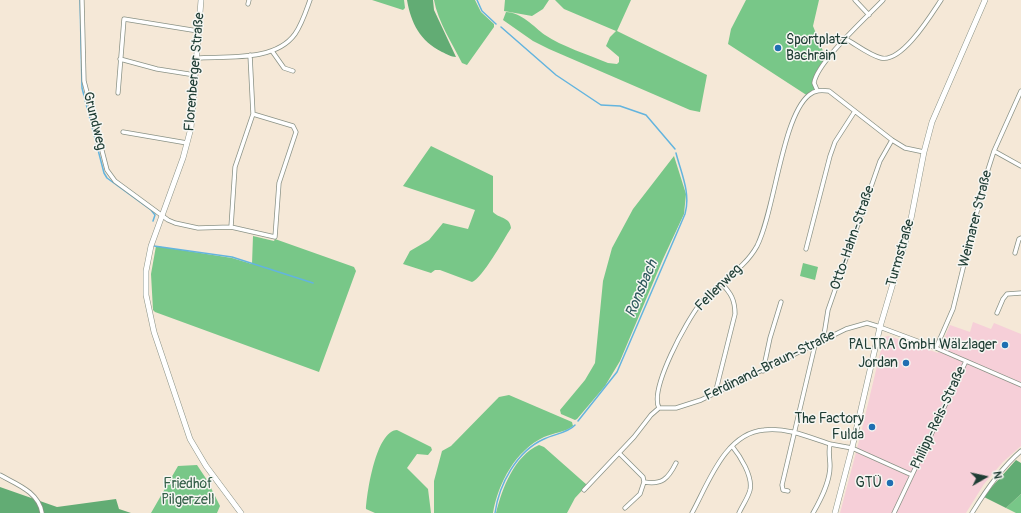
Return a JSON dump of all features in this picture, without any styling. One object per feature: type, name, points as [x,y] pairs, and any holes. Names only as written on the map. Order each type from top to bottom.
[{"type":"street","name":"Grundweg","points":[[82,0],[84,82],[105,166],[115,180],[168,220],[183,226],[198,228],[231,227],[275,237],[280,177],[296,135],[293,126],[253,114]]},
{"type":"street","name":"Florenberger Straße","points":[[200,0],[192,117],[187,143],[155,232],[148,255],[145,279],[147,303],[154,332],[190,439],[206,466],[241,513]]},
{"type":"street","points":[[196,58],[250,55],[272,51],[286,44],[296,33],[310,0]]},
{"type":"street","points":[[856,0],[869,15]]},
{"type":"street","points":[[883,0],[846,39],[817,73],[814,83],[818,90],[828,91],[892,140],[905,148],[924,152]]},
{"type":"street","points":[[846,39],[874,56],[883,59],[908,46],[940,0]]},
{"type":"street","name":"Turmstraße","points":[[835,513],[852,448],[880,327],[908,229],[924,152],[932,122],[985,0]]},
{"type":"street","points":[[118,93],[124,19],[198,32]]},
{"type":"street","points":[[272,51],[284,68],[293,71]]},
{"type":"street","points":[[231,227],[235,167],[253,114],[250,55]]},
{"type":"street","points":[[120,59],[157,69],[194,75]]},
{"type":"street","name":"Fellenweg","points":[[659,408],[657,400],[662,377],[685,327],[700,304],[721,283],[747,261],[757,245],[766,223],[795,116],[808,96],[818,90]]},
{"type":"street","name":"Weimarer Straße","points":[[936,348],[953,309],[980,194],[994,151],[1021,91]]},
{"type":"street","points":[[806,249],[830,156],[835,142],[855,111]]},
{"type":"street","name":"Florenberger Straße","points":[[123,132],[187,143]]},
{"type":"street","name":"Otto-Hahn-Straße","points":[[823,341],[828,310],[880,161],[892,140]]},
{"type":"street","points":[[994,151],[1021,166]]},
{"type":"street","points":[[1015,253],[1019,239],[1021,238]]},
{"type":"street","points":[[715,394],[735,314],[735,302],[730,292],[721,283]]},
{"type":"street","points":[[997,313],[1007,294],[1021,293]]},
{"type":"street","points":[[763,371],[770,338],[781,302]]},
{"type":"street","name":"Ferdinand-Braun-Straße","points":[[659,408],[670,409],[683,406],[715,394],[846,329],[860,324],[880,327],[936,348],[1021,385]]},
{"type":"street","points":[[788,492],[783,490],[782,485],[815,345]]},
{"type":"street","name":"Philipp-Reis-Straße","points":[[894,513],[966,361]]},
{"type":"street","points":[[584,490],[659,408]]},
{"type":"street","name":"Philipp-Reis-Straße","points":[[692,513],[722,458],[732,446],[752,432],[764,429],[794,433],[830,444],[852,448],[912,475]]},
{"type":"street","points":[[814,513],[828,479],[830,467],[828,451],[830,444]]},
{"type":"street","points":[[732,446],[740,456],[745,466],[750,485],[748,496],[739,513]]},
{"type":"street","points":[[972,513],[986,490],[1021,451]]},
{"type":"street","points":[[619,453],[643,477],[644,482],[640,494],[625,508]]},
{"type":"street","points":[[644,482],[656,484],[663,481],[672,471],[676,463]]},
{"type":"street","points":[[0,475],[28,491],[38,501],[42,513]]},
{"type":"shaded area","points":[[973,322],[991,329],[994,323],[1021,334],[1021,446],[1003,462],[984,484],[966,513],[840,513],[884,337],[889,336],[938,353],[950,325],[970,332]]},
{"type":"green space","points":[[372,0],[404,0],[405,8],[403,10]]},
{"type":"green space","points":[[407,0],[433,0],[434,10],[456,57],[434,48],[422,37],[414,24]]},
{"type":"green space","points":[[434,0],[475,0],[481,12],[494,24],[494,27],[467,65],[462,63],[446,32]]},
{"type":"green space","points":[[505,0],[549,0],[543,9],[532,16],[504,11]]},
{"type":"green space","points":[[555,0],[631,0],[617,31],[707,75],[700,112],[690,110],[549,49],[533,41],[503,20],[506,12],[517,14],[545,35],[559,43],[608,63],[617,64],[619,62],[619,57],[606,46],[610,37],[616,31],[564,9]]},
{"type":"green space","name":"Sportplatz Bachrain","points":[[746,0],[819,0],[813,26],[823,51],[831,56],[814,79],[817,90],[808,96],[728,44],[731,29]]},
{"type":"green space","points":[[431,146],[493,176],[493,212],[507,220],[510,224],[511,228],[493,258],[481,274],[472,282],[440,270],[435,270],[431,273],[403,264],[410,251],[429,240],[443,223],[468,229],[475,210],[403,186]]},
{"type":"green space","points":[[674,156],[686,194],[684,214],[663,259],[620,361],[605,386],[575,420],[561,414],[560,410],[585,380],[595,363],[603,281],[612,248],[633,209]]},
{"type":"green space","points":[[253,236],[274,241],[275,239],[354,267],[356,271],[319,372],[153,310],[151,274],[156,246],[232,258],[252,264]]},
{"type":"green space","points":[[803,263],[818,267],[815,280],[800,276]]},
{"type":"green space","points":[[509,395],[572,422],[573,426],[567,430],[544,437],[525,450],[517,459],[504,479],[495,502],[493,513],[434,513],[434,481],[442,451],[451,446],[499,397]]},
{"type":"green space","points":[[397,430],[431,447],[432,450],[428,455],[417,454],[407,468],[428,489],[431,513],[375,513],[366,509],[368,490],[378,451],[383,440],[390,433]]},
{"type":"green space","points":[[539,445],[544,447],[587,485],[575,498],[567,513],[496,513],[510,474],[530,450]]},
{"type":"green space","points":[[1016,460],[1021,463],[1021,494],[1006,508],[984,497]]},
{"type":"green space","name":"Friedhof Pilgerzell","points":[[197,465],[207,480],[220,506],[217,513],[151,513],[178,466]]},
{"type":"green space","points":[[0,487],[57,507],[116,499],[119,509],[131,513],[0,513]]},
{"type":"green space","points":[[1021,494],[1021,513],[1016,513],[1006,508]]},
{"type":"waterway","points":[[80,0],[82,88],[104,173],[107,178],[151,210],[155,215],[153,221]]},
{"type":"waterway","name":"Ronsbach","points":[[477,0],[482,11],[496,24]]},
{"type":"waterway","name":"Ronsbach","points":[[501,27],[556,75],[601,105],[620,106],[646,115],[675,149]]},
{"type":"waterway","name":"Ronsbach","points":[[578,421],[617,372],[685,214],[687,206],[686,191],[676,153]]},
{"type":"waterway","points":[[154,246],[232,257],[313,283]]},
{"type":"waterway","name":"Ronsbach","points":[[495,513],[497,502],[505,480],[518,460],[534,444],[548,437],[569,430],[575,425]]},
{"type":"place","name":"Sportplatz Bachrain","points":[[778,48]]},
{"type":"place","name":"PALTRA GmbH Wälzlager","points":[[1005,345]]},
{"type":"place","name":"Jordan","points":[[906,363]]},
{"type":"place","name":"The Factory Fulda","points":[[872,427]]},
{"type":"place","name":"GTÜ","points":[[890,483]]}]
